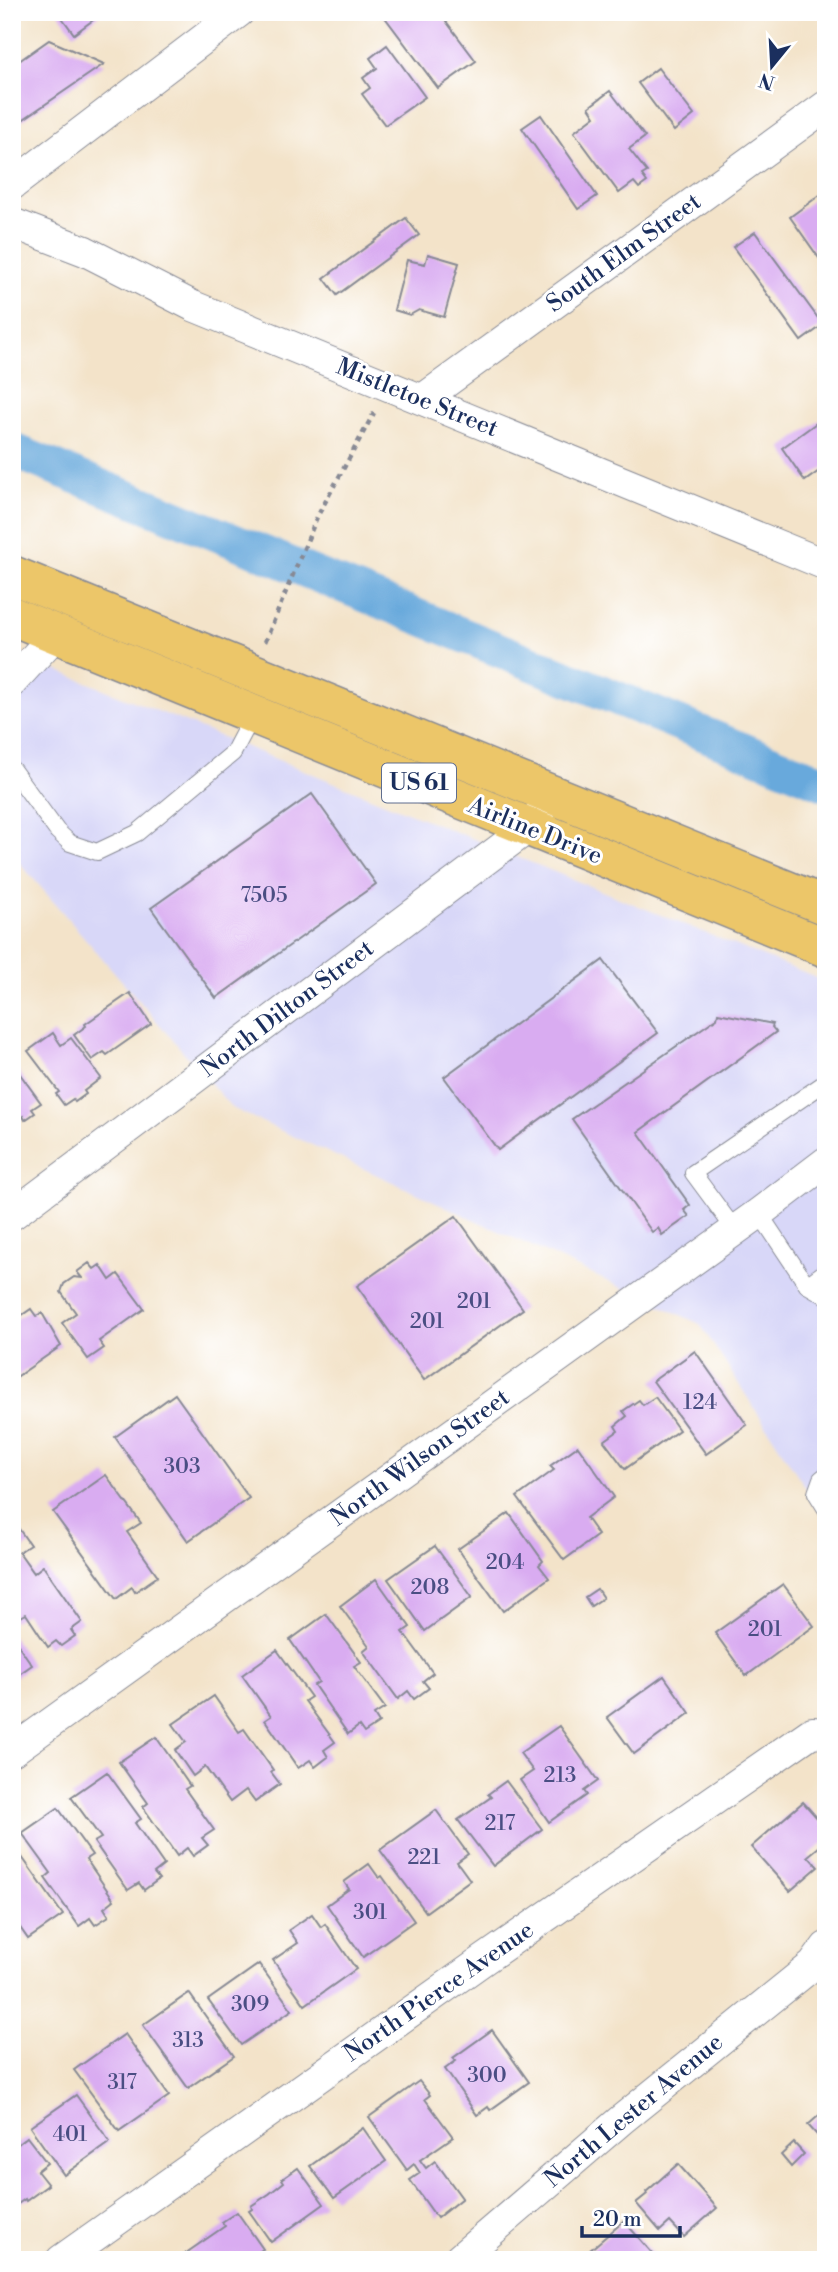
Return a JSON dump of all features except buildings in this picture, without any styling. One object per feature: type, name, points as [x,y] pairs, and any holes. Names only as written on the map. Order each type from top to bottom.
[{"type":"highway","name":"Airline Drive","points":[[12,575],[826,906]]},
{"type":"highway","name":"Airline Drive","points":[[12,616],[826,948]]},
{"type":"street","points":[[12,185],[239,12]]},
{"type":"street","name":"South Elm Street","points":[[423,399],[826,106]]},
{"type":"street","name":"Mistletoe Street","points":[[12,223],[85,251],[192,306],[826,565]]},
{"type":"street","points":[[12,682],[55,634]]},
{"type":"street","name":"North Dilton Street","points":[[12,1215],[528,828],[555,796]]},
{"type":"street","name":"North Wilson Street","points":[[12,1751],[747,1222],[826,1162]]},
{"type":"street","name":"North Pierce Avenue","points":[[61,2260],[812,1732],[823,1732]]},
{"type":"street","name":"North Lester Avenue","points":[[458,2260],[621,2120],[823,1963]]},
{"type":"lane","points":[[12,769],[57,831],[70,843],[97,852],[137,833],[233,753],[253,715]]},
{"type":"lane","points":[[826,1082],[693,1173],[747,1222],[807,1285],[826,1296]]},
{"type":"lane","points":[[807,1285],[826,1271]]},
{"type":"lane","points":[[826,1475],[821,1479],[816,1493],[826,1509]]},
{"type":"path","points":[[271,628],[317,517],[389,386]]},
{"type":"shaded area","points":[[12,652],[826,982],[826,1519],[700,1324],[232,1108],[12,854]]},
{"type":"waterway","points":[[12,450],[826,784]]}]
